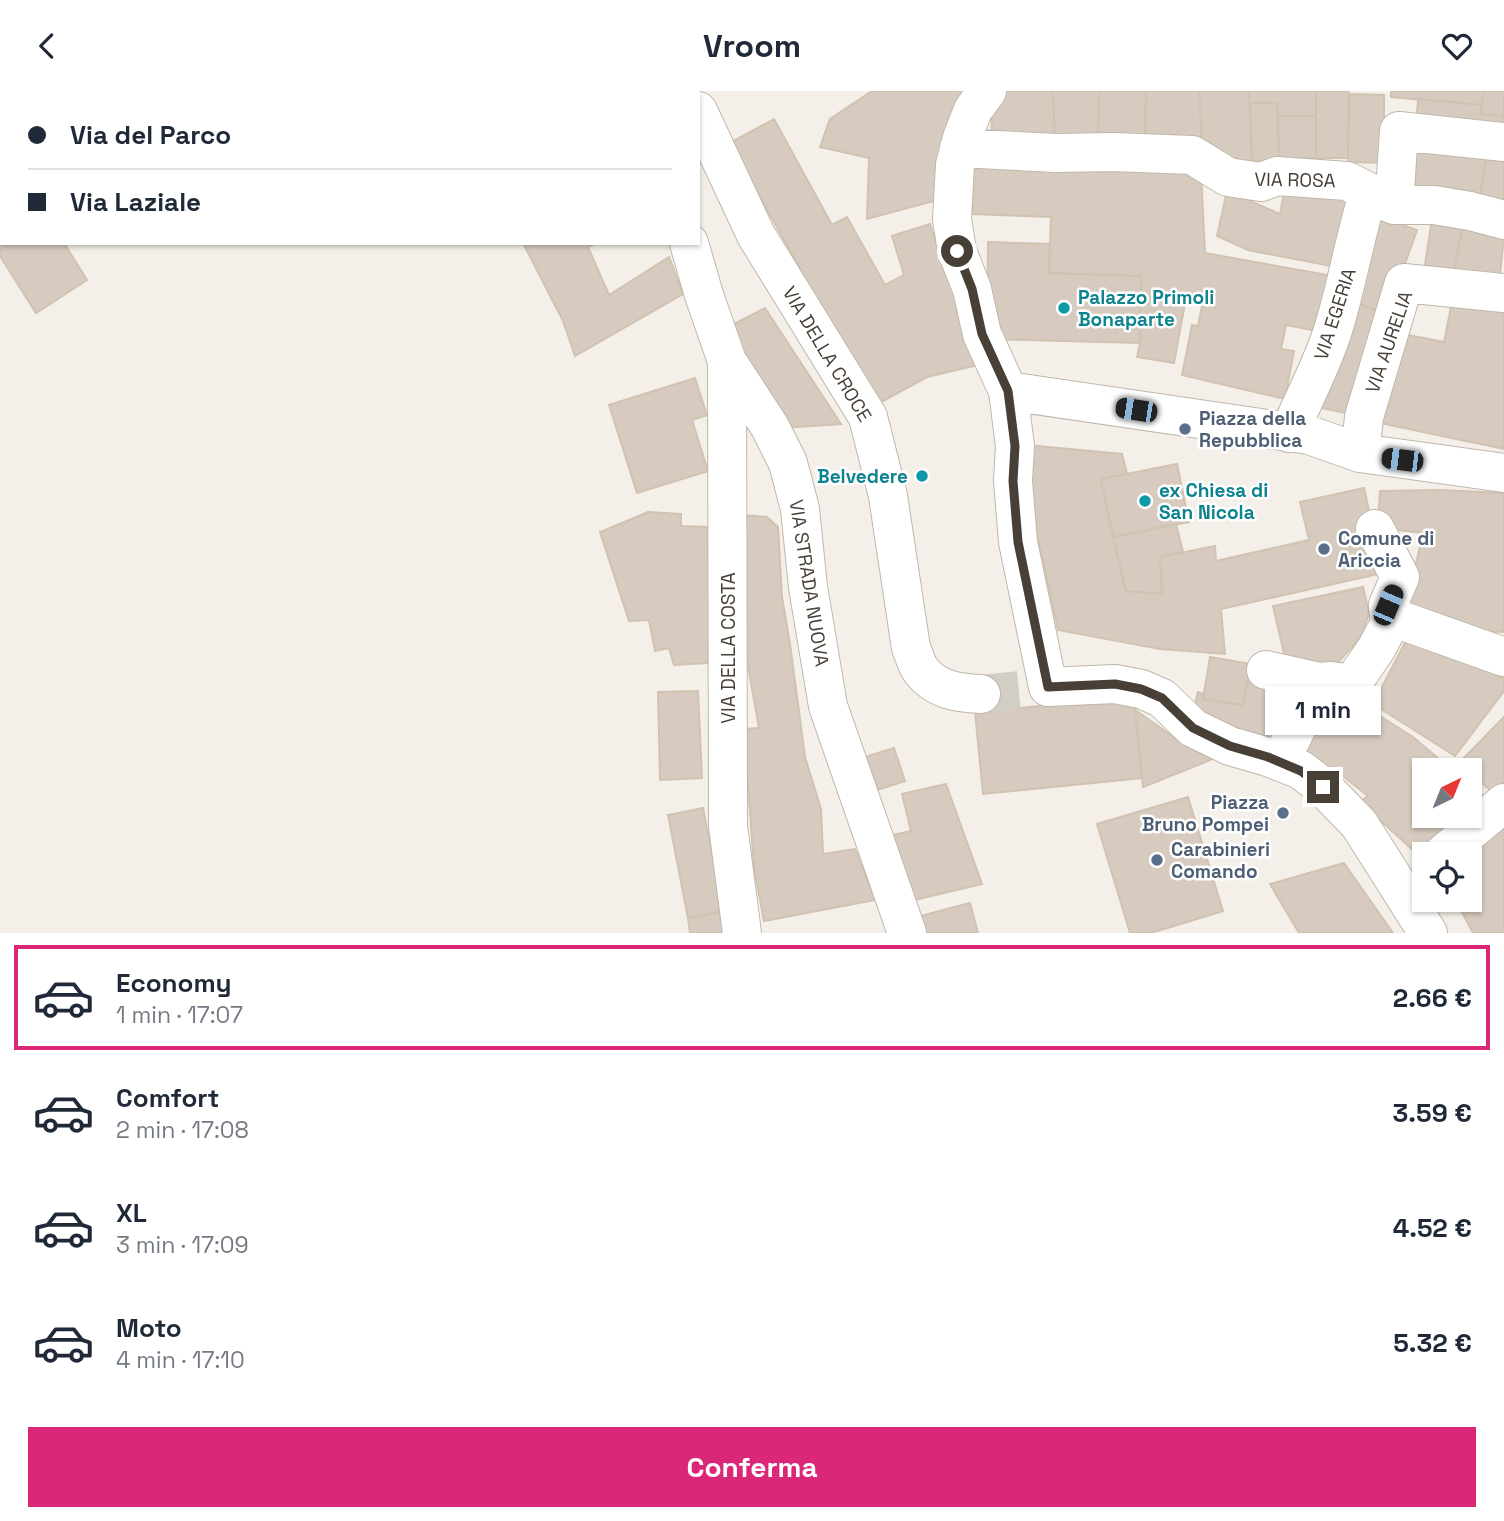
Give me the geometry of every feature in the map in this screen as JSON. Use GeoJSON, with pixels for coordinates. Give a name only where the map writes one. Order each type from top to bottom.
{"type":"FeatureCollection","features":[{"type":"Feature","properties":{"kind":"street"},"geometry":{"type":"LineString","coordinates":[[987,91],[973,110],[959,148],[952,192],[952,219],[957,251],[972,289],[982,334],[1008,391],[1015,446],[1013,481],[1018,542],[1048,687],[1115,684],[1141,689],[1162,698],[1193,728],[1230,746],[1268,757],[1301,771],[1341,804],[1412,879]]}},
{"type":"Feature","properties":{"kind":"street","name":"VIA DELLA CROCE"},"geometry":{"type":"LineString","coordinates":[[700,115],[756,235],[868,417],[888,496],[911,648],[920,669],[937,684],[956,692],[981,694]]}},
{"type":"Feature","properties":{"kind":"street","name":"VIA EGERIA"},"geometry":{"type":"LineString","coordinates":[[1289,433],[1331,336],[1343,298],[1364,208],[1381,199],[1399,131],[1504,142]]}},
{"type":"Feature","properties":{"kind":"street","name":"VIA ROSA"},"geometry":{"type":"LineString","coordinates":[[959,148],[1192,155],[1228,177],[1261,182],[1277,176],[1347,181],[1381,199],[1470,211],[1504,220]]}},
{"type":"Feature","properties":{"kind":"street","name":"VIA STRADA NUOVA"},"geometry":{"type":"LineString","coordinates":[[690,245],[727,361],[770,427],[788,463],[800,509],[808,587],[828,706],[907,933]]}},
{"type":"Feature","properties":{"kind":"street","name":"VIA AURELIA"},"geometry":{"type":"LineString","coordinates":[[1360,453],[1364,417],[1404,283],[1504,293]]}},
{"type":"Feature","properties":{"kind":"street","name":"VIA DELLA COSTA"},"geometry":{"type":"LineString","coordinates":[[727,361],[728,826],[742,933]]}},
{"type":"Feature","properties":{"kind":"street"},"geometry":{"type":"LineString","coordinates":[[1008,391],[1309,435],[1360,453],[1504,473]]}},
{"type":"Feature","properties":{"kind":"street"},"geometry":{"type":"LineString","coordinates":[[1266,670],[1318,682],[1352,684],[1390,623],[1388,605],[1400,577],[1375,529]]}},
{"type":"Feature","properties":{"kind":"street"},"geometry":{"type":"LineString","coordinates":[[1389,616],[1504,657]]}},
{"type":"Feature","properties":{"kind":"street"},"geometry":{"type":"LineString","coordinates":[[1280,762],[1318,682]]}},
{"type":"Feature","properties":{"kind":"street"},"geometry":{"type":"LineString","coordinates":[[1457,842],[1504,803]]}},
{"type":"Feature","properties":{"kind":"street"},"geometry":{"type":"LineString","coordinates":[[1422,912],[1428,933]]}},
{"type":"Feature","properties":{"kind":"building"},"geometry":{"type":"Polygon","coordinates":[[[872,91],[973,91],[934,201],[867,219],[869,158],[820,147],[830,119],[872,91]]]}},
{"type":"Feature","properties":{"kind":"building"},"geometry":{"type":"Polygon","coordinates":[[[1006,91],[1053,91],[1055,144],[992,144],[991,99],[1006,91]]]}},
{"type":"Feature","properties":{"kind":"building"},"geometry":{"type":"Polygon","coordinates":[[[1053,91],[1099,91],[1098,141],[1055,144],[1053,91]]]}},
{"type":"Feature","properties":{"kind":"building"},"geometry":{"type":"Polygon","coordinates":[[[1099,91],[1146,91],[1145,140],[1098,141],[1099,91]]]}},
{"type":"Feature","properties":{"kind":"building"},"geometry":{"type":"Polygon","coordinates":[[[1146,91],[1199,91],[1202,138],[1145,140],[1146,91]]]}},
{"type":"Feature","properties":{"kind":"building"},"geometry":{"type":"Polygon","coordinates":[[[1199,91],[1249,91],[1252,162],[1203,155],[1199,91]]]}},
{"type":"Feature","properties":{"kind":"building"},"geometry":{"type":"Polygon","coordinates":[[[1249,91],[1316,91],[1316,116],[1278,116],[1277,103],[1250,103],[1249,91]]]}},
{"type":"Feature","properties":{"kind":"building"},"geometry":{"type":"Polygon","coordinates":[[[1316,91],[1349,91],[1348,158],[1316,158],[1316,91]]]}},
{"type":"Feature","properties":{"kind":"building"},"geometry":{"type":"Polygon","coordinates":[[[1391,91],[1483,91],[1482,105],[1391,97],[1391,91]]]}},
{"type":"Feature","properties":{"kind":"building"},"geometry":{"type":"Polygon","coordinates":[[[1483,91],[1504,91],[1504,116],[1481,114],[1483,91]]]}},
{"type":"Feature","properties":{"kind":"building"},"geometry":{"type":"Polygon","coordinates":[[[1349,94],[1384,95],[1389,163],[1348,162],[1349,94]]]}},
{"type":"Feature","properties":{"kind":"building"},"geometry":{"type":"Polygon","coordinates":[[[1418,99],[1482,105],[1481,114],[1504,116],[1504,133],[1416,126],[1418,99]]]}},
{"type":"Feature","properties":{"kind":"building"},"geometry":{"type":"Polygon","coordinates":[[[1250,103],[1277,103],[1279,159],[1252,162],[1250,103]]]}},
{"type":"Feature","properties":{"kind":"building"},"geometry":{"type":"Polygon","coordinates":[[[1278,116],[1316,116],[1316,158],[1279,159],[1278,116]]]}},
{"type":"Feature","properties":{"kind":"building"},"geometry":{"type":"Polygon","coordinates":[[[774,119],[832,225],[847,217],[885,285],[904,275],[892,236],[930,224],[945,270],[990,362],[927,377],[876,405],[730,143],[774,119]]]}},
{"type":"Feature","properties":{"kind":"building"},"geometry":{"type":"Polygon","coordinates":[[[1412,138],[1487,148],[1479,205],[1405,195],[1412,138]]]}},
{"type":"Feature","properties":{"kind":"building"},"geometry":{"type":"Polygon","coordinates":[[[1487,148],[1504,151],[1504,215],[1479,205],[1487,148]]]}},
{"type":"Feature","properties":{"kind":"building"},"geometry":{"type":"Polygon","coordinates":[[[974,157],[1201,172],[1205,253],[1339,277],[1328,333],[1286,325],[1281,349],[1294,351],[1285,399],[1182,375],[1192,325],[1198,326],[1203,301],[1186,298],[1174,363],[1137,357],[1140,343],[1141,276],[1049,273],[1051,217],[972,214],[974,157]]]}},
{"type":"Feature","properties":{"kind":"building"},"geometry":{"type":"Polygon","coordinates":[[[1285,188],[1349,200],[1336,267],[1248,250],[1217,236],[1227,191],[1280,214],[1285,188]]]}},
{"type":"Feature","properties":{"kind":"building"},"geometry":{"type":"Polygon","coordinates":[[[1433,212],[1464,218],[1452,283],[1423,278],[1433,212]]]}},
{"type":"Feature","properties":{"kind":"building"},"geometry":{"type":"Polygon","coordinates":[[[1377,216],[1417,230],[1387,314],[1348,300],[1377,216]]]}},
{"type":"Feature","properties":{"kind":"building"},"geometry":{"type":"Polygon","coordinates":[[[1464,218],[1504,236],[1499,285],[1452,283],[1464,218]]]}},
{"type":"Feature","properties":{"kind":"building","name":"Palazzo Primoli Bonaparte"},"geometry":{"type":"Polygon","coordinates":[[[988,242],[1050,244],[1049,273],[1141,276],[1140,343],[987,339],[988,242]]]}},
{"type":"Feature","properties":{"kind":"building"},"geometry":{"type":"Polygon","coordinates":[[[0,245],[65,245],[87,280],[36,313],[0,256],[0,245]]]}},
{"type":"Feature","properties":{"kind":"building"},"geometry":{"type":"Polygon","coordinates":[[[524,245],[592,245],[588,247],[609,295],[669,257],[683,294],[575,356],[563,321],[524,245]]]}},
{"type":"Feature","properties":{"kind":"building"},"geometry":{"type":"Polygon","coordinates":[[[1454,292],[1504,301],[1504,449],[1375,422],[1393,332],[1444,342],[1454,292]]]}},
{"type":"Feature","properties":{"kind":"building"},"geometry":{"type":"Polygon","coordinates":[[[1348,300],[1387,314],[1355,415],[1313,406],[1348,300]]]}},
{"type":"Feature","properties":{"kind":"building"},"geometry":{"type":"Polygon","coordinates":[[[765,308],[841,424],[782,428],[728,327],[765,308]]]}},
{"type":"Feature","properties":{"kind":"building"},"geometry":{"type":"Polygon","coordinates":[[[695,378],[707,415],[692,420],[708,471],[637,493],[609,405],[695,378]]]}},
{"type":"Feature","properties":{"kind":"building","name":"Comune di Ariccia"},"geometry":{"type":"Polygon","coordinates":[[[1017,444],[1122,454],[1127,474],[1101,479],[1126,591],[1162,594],[1160,557],[1215,546],[1216,561],[1309,540],[1300,502],[1364,488],[1383,573],[1221,609],[1225,654],[1160,649],[1058,630],[1017,444]]]}},
{"type":"Feature","properties":{"kind":"building","name":"ex Chiesa di San Nicola"},"geometry":{"type":"Polygon","coordinates":[[[1177,464],[1189,522],[1113,537],[1101,479],[1177,464]]]}},
{"type":"Feature","properties":{"kind":"building"},"geometry":{"type":"Polygon","coordinates":[[[1380,491],[1504,493],[1504,632],[1470,631],[1405,612],[1423,533],[1378,528],[1380,491]]]}},
{"type":"Feature","properties":{"kind":"building"},"geometry":{"type":"Polygon","coordinates":[[[648,512],[681,514],[681,526],[712,527],[708,663],[674,665],[669,648],[655,651],[649,620],[629,621],[600,532],[648,512]]]}},
{"type":"Feature","properties":{"kind":"building"},"geometry":{"type":"Polygon","coordinates":[[[743,515],[767,517],[778,527],[782,597],[805,757],[821,809],[823,854],[855,849],[875,900],[764,921],[754,867],[744,729],[759,728],[745,649],[743,515]]]}},
{"type":"Feature","properties":{"kind":"building"},"geometry":{"type":"Polygon","coordinates":[[[1176,524],[1183,552],[1160,557],[1162,594],[1126,591],[1113,537],[1176,524]]]}},
{"type":"Feature","properties":{"kind":"building"},"geometry":{"type":"Polygon","coordinates":[[[1363,587],[1369,613],[1361,637],[1334,667],[1286,662],[1273,606],[1363,587]]]}},
{"type":"Feature","properties":{"kind":"building"},"geometry":{"type":"Polygon","coordinates":[[[1410,633],[1451,649],[1504,679],[1504,691],[1455,756],[1373,704],[1410,633]]]}},
{"type":"Feature","properties":{"kind":"building"},"geometry":{"type":"Polygon","coordinates":[[[1210,657],[1251,664],[1243,705],[1203,699],[1210,657]]]}},
{"type":"Feature","properties":{"kind":"building"},"geometry":{"type":"Polygon","coordinates":[[[1248,680],[1298,694],[1292,717],[1275,712],[1268,737],[1192,716],[1198,692],[1204,694],[1203,699],[1243,705],[1248,680]]]}},
{"type":"Feature","properties":{"kind":"building"},"geometry":{"type":"Polygon","coordinates":[[[698,691],[702,778],[660,780],[658,692],[698,691]]]}},
{"type":"Feature","properties":{"kind":"building"},"geometry":{"type":"Polygon","coordinates":[[[1334,691],[1413,737],[1438,758],[1412,758],[1412,828],[1456,828],[1439,842],[1412,842],[1412,849],[1360,802],[1368,796],[1338,772],[1304,754],[1334,691]]]}},
{"type":"Feature","properties":{"kind":"building"},"geometry":{"type":"Polygon","coordinates":[[[1134,697],[1142,778],[983,794],[975,712],[1134,697]]]}},
{"type":"Feature","properties":{"kind":"building"},"geometry":{"type":"Polygon","coordinates":[[[1135,710],[1185,745],[1213,759],[1143,787],[1135,710]]]}},
{"type":"Feature","properties":{"kind":"building"},"geometry":{"type":"Polygon","coordinates":[[[1504,717],[1504,784],[1493,793],[1482,783],[1482,758],[1464,758],[1504,717]]]}},
{"type":"Feature","properties":{"kind":"building"},"geometry":{"type":"Polygon","coordinates":[[[894,748],[905,781],[874,791],[862,758],[894,748]]]}},
{"type":"Feature","properties":{"kind":"building"},"geometry":{"type":"Polygon","coordinates":[[[946,784],[982,884],[910,901],[893,835],[911,831],[902,794],[946,784]]]}},
{"type":"Feature","properties":{"kind":"building"},"geometry":{"type":"Polygon","coordinates":[[[1482,795],[1489,801],[1482,807],[1482,795]]]}},
{"type":"Feature","properties":{"kind":"building","name":"Carabinieri Comando"},"geometry":{"type":"Polygon","coordinates":[[[1188,797],[1223,911],[1151,933],[1130,933],[1097,824],[1188,797]]]}},
{"type":"Feature","properties":{"kind":"building"},"geometry":{"type":"Polygon","coordinates":[[[703,808],[723,911],[688,918],[668,815],[703,808]]]}},
{"type":"Feature","properties":{"kind":"building"},"geometry":{"type":"Polygon","coordinates":[[[1504,820],[1504,933],[1473,933],[1462,912],[1482,912],[1482,842],[1504,820]]]}},
{"type":"Feature","properties":{"kind":"building"},"geometry":{"type":"Polygon","coordinates":[[[1344,863],[1393,933],[1299,933],[1270,884],[1344,863]]]}},
{"type":"Feature","properties":{"kind":"building"},"geometry":{"type":"Polygon","coordinates":[[[970,903],[978,933],[918,933],[913,918],[970,903]]]}},
{"type":"Feature","properties":{"kind":"building"},"geometry":{"type":"Polygon","coordinates":[[[723,911],[726,933],[690,933],[688,918],[723,911]]]}},
{"type":"Feature","properties":{"kind":"tunnel"},"geometry":{"type":"LineString","coordinates":[[981,694],[1048,687]]}},
{"type":"Feature","properties":{"kind":"place","name":"Palazzo Primoli Bonaparte"},"geometry":{"type":"Point","coordinates":[1064,308]}},
{"type":"Feature","properties":{"kind":"place","name":"Piazza della Repubblica"},"geometry":{"type":"Point","coordinates":[1185,429]}},
{"type":"Feature","properties":{"kind":"place","name":"Belvedere"},"geometry":{"type":"Point","coordinates":[922,476]}},
{"type":"Feature","properties":{"kind":"place","name":"ex Chiesa di San Nicola"},"geometry":{"type":"Point","coordinates":[1145,501]}},
{"type":"Feature","properties":{"kind":"place","name":"Comune di Ariccia"},"geometry":{"type":"Point","coordinates":[1324,549]}},
{"type":"Feature","properties":{"kind":"place","name":"Piazza Bruno Pompei"},"geometry":{"type":"Point","coordinates":[1283,813]}},
{"type":"Feature","properties":{"kind":"place","name":"Carabinieri Comando"},"geometry":{"type":"Point","coordinates":[1157,860]}},
{"type":"Feature","properties":{"kind":"route"},"geometry":{"type":"LineString","coordinates":[[957,251],[972,289],[982,334],[1008,391],[1015,446],[1013,481],[1018,542],[1048,687],[1115,684],[1141,689],[1162,698],[1193,728],[1230,746],[1268,757],[1301,771],[1323,787]]}}]}
